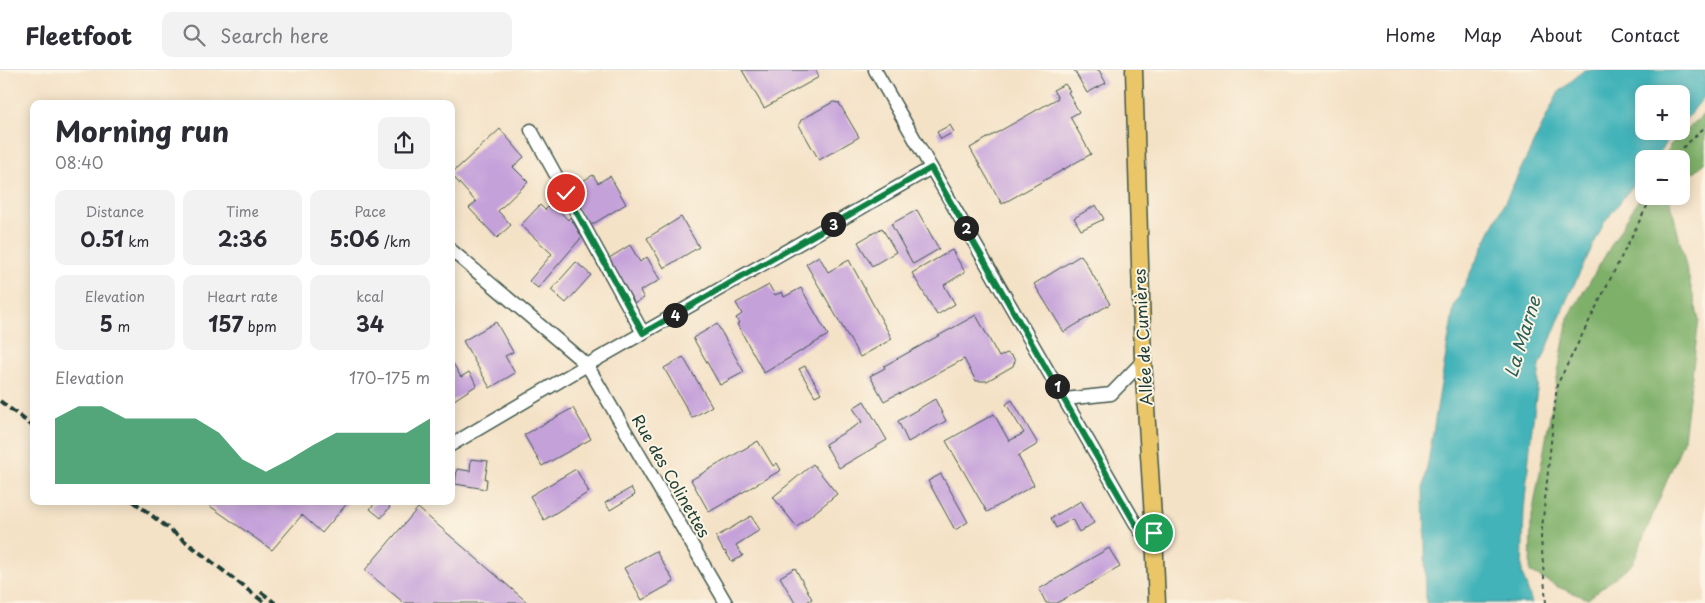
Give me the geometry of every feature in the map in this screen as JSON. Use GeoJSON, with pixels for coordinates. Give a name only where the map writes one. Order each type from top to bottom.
{"type":"FeatureCollection","features":[{"type":"Feature","properties":{"kind":"main road","name":"Allée de Cumières"},"geometry":{"type":"LineString","coordinates":[[1134,70],[1142,360],[1157,603]]}},
{"type":"Feature","properties":{"kind":"street"},"geometry":{"type":"LineString","coordinates":[[875,70],[1140,532],[1154,533]]}},
{"type":"Feature","properties":{"kind":"street"},"geometry":{"type":"LineString","coordinates":[[531,130],[643,333]]}},
{"type":"Feature","properties":{"kind":"street"},"geometry":{"type":"LineString","coordinates":[[455,443],[931,168]]}},
{"type":"Feature","properties":{"kind":"street","name":"Rue des Colinettes"},"geometry":{"type":"LineString","coordinates":[[455,253],[587,365],[726,603]]}},
{"type":"Feature","properties":{"kind":"street"},"geometry":{"type":"LineString","coordinates":[[1065,399],[1111,394],[1142,360]]}},
{"type":"Feature","properties":{"kind":"path"},"geometry":{"type":"LineString","coordinates":[[1681,150],[1705,127]]}},
{"type":"Feature","properties":{"kind":"path"},"geometry":{"type":"LineString","coordinates":[[1546,603],[1541,538],[1557,385],[1647,205]]}},
{"type":"Feature","properties":{"kind":"green space"},"geometry":{"type":"Polygon","coordinates":[[[1705,113],[1705,163],[1690,176],[1690,150],[1667,150],[1675,140],[1690,140],[1690,127],[1705,113]]]}},
{"type":"Feature","properties":{"kind":"green space"},"geometry":{"type":"Polygon","coordinates":[[[1635,205],[1671,205],[1699,320],[1684,439],[1633,563],[1588,599],[1558,587],[1530,572],[1531,521],[1568,318],[1635,205]]]}},
{"type":"Feature","properties":{"kind":"water","name":"La Marne"},"geometry":{"type":"Polygon","coordinates":[[[1584,70],[1705,70],[1705,96],[1690,114],[1690,85],[1635,85],[1635,140],[1669,140],[1660,150],[1635,150],[1635,183],[1604,223],[1567,299],[1540,366],[1524,511],[1522,573],[1532,603],[1426,603],[1424,486],[1454,306],[1558,93],[1584,70]]]}},
{"type":"Feature","properties":{"kind":"building"},"geometry":{"type":"Polygon","coordinates":[[[742,70],[816,70],[819,77],[764,108],[742,70]]]}},
{"type":"Feature","properties":{"kind":"building"},"geometry":{"type":"Polygon","coordinates":[[[1074,70],[1099,70],[1106,83],[1087,93],[1074,70]]]}},
{"type":"Feature","properties":{"kind":"building"},"geometry":{"type":"Polygon","coordinates":[[[1065,84],[1079,112],[1070,117],[1091,154],[1002,204],[970,148],[1058,98],[1053,90],[1065,84]]]}},
{"type":"Feature","properties":{"kind":"building"},"geometry":{"type":"Polygon","coordinates":[[[833,102],[839,103],[859,137],[819,160],[799,125],[801,120],[833,102]]]}},
{"type":"Feature","properties":{"kind":"building"},"geometry":{"type":"Polygon","coordinates":[[[950,125],[954,132],[941,139],[937,132],[950,125]]]}},
{"type":"Feature","properties":{"kind":"building"},"geometry":{"type":"Polygon","coordinates":[[[500,129],[524,157],[513,167],[528,182],[498,211],[511,225],[497,238],[469,208],[476,202],[455,178],[455,170],[500,129]]]}},
{"type":"Feature","properties":{"kind":"building"},"geometry":{"type":"Polygon","coordinates":[[[593,175],[598,183],[610,176],[626,204],[588,227],[571,198],[581,193],[576,185],[593,175]]]}},
{"type":"Feature","properties":{"kind":"building"},"geometry":{"type":"Polygon","coordinates":[[[552,203],[568,220],[570,217],[582,237],[538,288],[529,281],[552,254],[521,225],[540,205],[545,210],[552,203]]]}},
{"type":"Feature","properties":{"kind":"building"},"geometry":{"type":"Polygon","coordinates":[[[1096,205],[1104,219],[1081,230],[1074,218],[1096,205]]]}},
{"type":"Feature","properties":{"kind":"building"},"geometry":{"type":"Polygon","coordinates":[[[917,210],[939,249],[913,264],[891,224],[917,210]]]}},
{"type":"Feature","properties":{"kind":"building"},"geometry":{"type":"Polygon","coordinates":[[[681,217],[699,247],[664,268],[647,238],[681,217]]]}},
{"type":"Feature","properties":{"kind":"building"},"geometry":{"type":"Polygon","coordinates":[[[882,228],[896,252],[872,266],[858,242],[882,228]]]}},
{"type":"Feature","properties":{"kind":"building"},"geometry":{"type":"Polygon","coordinates":[[[630,245],[640,262],[647,257],[660,280],[640,291],[644,298],[632,305],[606,260],[630,245]]]}},
{"type":"Feature","properties":{"kind":"building"},"geometry":{"type":"Polygon","coordinates":[[[952,250],[965,272],[944,285],[955,304],[937,315],[912,273],[952,250]]]}},
{"type":"Feature","properties":{"kind":"building"},"geometry":{"type":"Polygon","coordinates":[[[1081,255],[1110,304],[1064,332],[1034,284],[1081,255]]]}},
{"type":"Feature","properties":{"kind":"building"},"geometry":{"type":"Polygon","coordinates":[[[819,256],[828,272],[849,260],[892,339],[860,357],[806,264],[819,256]]]}},
{"type":"Feature","properties":{"kind":"building"},"geometry":{"type":"Polygon","coordinates":[[[576,262],[591,275],[566,303],[551,290],[576,262]]]}},
{"type":"Feature","properties":{"kind":"building"},"geometry":{"type":"Polygon","coordinates":[[[769,285],[775,295],[782,292],[784,297],[801,288],[828,335],[764,373],[737,324],[739,323],[736,318],[742,314],[736,303],[769,285]]]}},
{"type":"Feature","properties":{"kind":"building"},"geometry":{"type":"Polygon","coordinates":[[[976,315],[999,357],[1007,353],[1015,361],[1013,366],[987,381],[976,381],[964,359],[884,401],[870,376],[885,368],[884,366],[976,315]]]}},
{"type":"Feature","properties":{"kind":"building"},"geometry":{"type":"Polygon","coordinates":[[[496,322],[513,352],[505,356],[515,373],[490,388],[463,341],[496,322]]]}},
{"type":"Feature","properties":{"kind":"building"},"geometry":{"type":"Polygon","coordinates":[[[717,324],[744,372],[720,385],[693,338],[717,324]]]}},
{"type":"Feature","properties":{"kind":"building"},"geometry":{"type":"Polygon","coordinates":[[[683,357],[712,406],[692,418],[664,368],[683,357]]]}},
{"type":"Feature","properties":{"kind":"building"},"geometry":{"type":"Polygon","coordinates":[[[805,366],[821,393],[815,396],[799,369],[805,366]]]}},
{"type":"Feature","properties":{"kind":"building"},"geometry":{"type":"Polygon","coordinates":[[[455,367],[461,377],[469,372],[477,385],[455,399],[455,367]]]}},
{"type":"Feature","properties":{"kind":"building"},"geometry":{"type":"Polygon","coordinates":[[[935,399],[946,421],[908,442],[898,421],[935,399]]]}},
{"type":"Feature","properties":{"kind":"building"},"geometry":{"type":"Polygon","coordinates":[[[1012,400],[1038,444],[1018,456],[1034,485],[987,512],[946,441],[994,414],[1009,441],[1024,433],[1006,404],[1012,400]]]}},
{"type":"Feature","properties":{"kind":"building"},"geometry":{"type":"Polygon","coordinates":[[[864,401],[887,440],[839,468],[825,444],[862,422],[853,408],[864,401]]]}},
{"type":"Feature","properties":{"kind":"building"},"geometry":{"type":"Polygon","coordinates":[[[573,408],[591,439],[542,466],[524,435],[573,408]]]}},
{"type":"Feature","properties":{"kind":"building"},"geometry":{"type":"Polygon","coordinates":[[[758,441],[773,466],[777,463],[781,470],[709,512],[691,480],[758,441]]]}},
{"type":"Feature","properties":{"kind":"building"},"geometry":{"type":"Polygon","coordinates":[[[471,459],[488,461],[485,479],[487,479],[486,489],[455,484],[457,469],[470,471],[471,459]]]}},
{"type":"Feature","properties":{"kind":"building"},"geometry":{"type":"Polygon","coordinates":[[[813,464],[837,494],[797,527],[773,497],[813,464]]]}},
{"type":"Feature","properties":{"kind":"building"},"geometry":{"type":"Polygon","coordinates":[[[576,469],[589,492],[544,520],[530,496],[576,469]]]}},
{"type":"Feature","properties":{"kind":"building"},"geometry":{"type":"Polygon","coordinates":[[[941,474],[968,522],[955,530],[928,481],[941,474]]]}},
{"type":"Feature","properties":{"kind":"building"},"geometry":{"type":"Polygon","coordinates":[[[631,488],[635,495],[610,510],[605,503],[631,488]]]}},
{"type":"Feature","properties":{"kind":"building"},"geometry":{"type":"Polygon","coordinates":[[[1081,501],[1094,523],[1079,532],[1072,519],[1056,528],[1051,518],[1081,501]]]}},
{"type":"Feature","properties":{"kind":"building"},"geometry":{"type":"Polygon","coordinates":[[[209,505],[346,505],[322,533],[302,515],[272,550],[209,505]]]}},
{"type":"Feature","properties":{"kind":"building"},"geometry":{"type":"Polygon","coordinates":[[[374,505],[388,505],[390,507],[381,518],[370,509],[374,505]]]}},
{"type":"Feature","properties":{"kind":"building"},"geometry":{"type":"Polygon","coordinates":[[[418,508],[528,603],[404,603],[365,570],[418,508]]]}},
{"type":"Feature","properties":{"kind":"building"},"geometry":{"type":"Polygon","coordinates":[[[751,516],[760,530],[736,545],[743,556],[732,562],[716,537],[751,516]]]}},
{"type":"Feature","properties":{"kind":"building"},"geometry":{"type":"Polygon","coordinates":[[[1109,548],[1120,567],[1057,603],[1046,603],[1039,589],[1109,548]]]}},
{"type":"Feature","properties":{"kind":"building"},"geometry":{"type":"Polygon","coordinates":[[[656,551],[674,582],[642,600],[624,568],[656,551]]]}},
{"type":"Feature","properties":{"kind":"building"},"geometry":{"type":"Polygon","coordinates":[[[795,568],[812,599],[805,603],[795,603],[780,577],[795,568]]]}},
{"type":"Feature","properties":{"kind":"railway"},"geometry":{"type":"LineString","coordinates":[[0,401],[30,424]]}},
{"type":"Feature","properties":{"kind":"railway"},"geometry":{"type":"LineString","coordinates":[[138,505],[265,603]]}},
{"type":"Feature","properties":{"kind":"railway"},"geometry":{"type":"LineString","coordinates":[[261,592],[275,603]]}},
{"type":"Feature","properties":{"kind":"route"},"geometry":{"type":"LineString","coordinates":[[566,193],[643,333],[931,168],[1140,532],[1154,533]]}}]}
